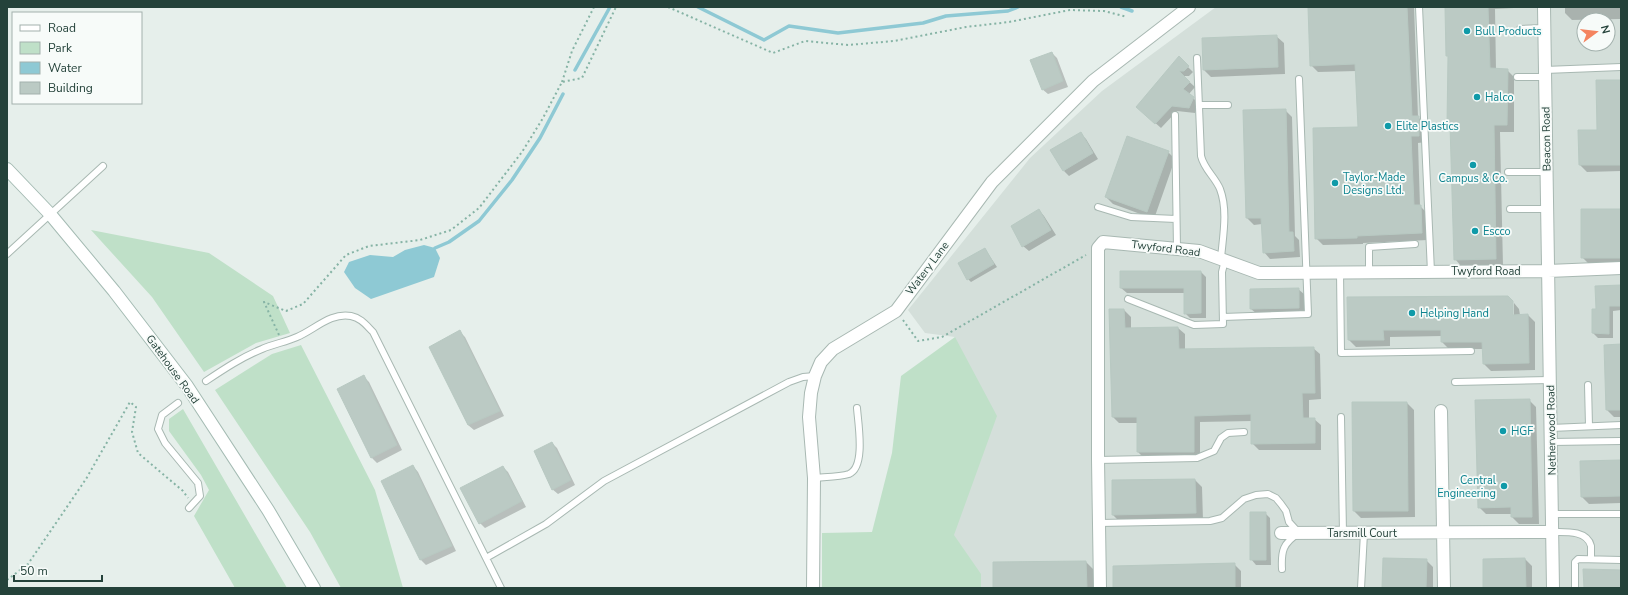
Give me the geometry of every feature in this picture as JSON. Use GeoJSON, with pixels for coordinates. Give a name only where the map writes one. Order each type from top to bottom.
{"type":"FeatureCollection","features":[{"type":"Feature","properties":{"kind":"street","name":"Watery Lane"},"geometry":{"type":"LineString","coordinates":[[813,588],[814,478],[809,417],[811,393],[815,376],[821,362],[833,349],[896,311],[998,176],[1093,81],[1189,7]]}},
{"type":"Feature","properties":{"kind":"street","name":"Beacon Road"},"geometry":{"type":"LineString","coordinates":[[1544,7],[1548,271]]}},
{"type":"Feature","properties":{"kind":"street","name":"Gatehouse Road"},"geometry":{"type":"LineString","coordinates":[[7,169],[50,214],[114,291],[187,386],[268,510],[314,588]]}},
{"type":"Feature","properties":{"kind":"street","name":"Twyford Road"},"geometry":{"type":"LineString","coordinates":[[1098,248],[1103,242],[1199,251],[1260,273],[1548,271],[1621,268]]}},
{"type":"Feature","properties":{"kind":"street"},"geometry":{"type":"LineString","coordinates":[[1098,248],[1098,460],[1100,588]]}},
{"type":"Feature","properties":{"kind":"street","name":"Netherwood Road"},"geometry":{"type":"LineString","coordinates":[[1548,271],[1553,588]]}},
{"type":"Feature","properties":{"kind":"street"},"geometry":{"type":"LineString","coordinates":[[1441,411],[1444,588]]}},
{"type":"Feature","properties":{"kind":"street","name":"Tarsmill Court"},"geometry":{"type":"LineString","coordinates":[[1281,533],[1552,532]]}},
{"type":"Feature","properties":{"kind":"lane"},"geometry":{"type":"LineString","coordinates":[[1419,7],[1431,272]]}},
{"type":"Feature","properties":{"kind":"lane"},"geometry":{"type":"LineString","coordinates":[[1520,29],[1544,28]]}},
{"type":"Feature","properties":{"kind":"lane"},"geometry":{"type":"LineString","coordinates":[[1128,300],[1194,325],[1223,324],[1223,201],[1220,189],[1203,163],[1201,156],[1197,58]]}},
{"type":"Feature","properties":{"kind":"lane"},"geometry":{"type":"LineString","coordinates":[[1517,77],[1621,67]]}},
{"type":"Feature","properties":{"kind":"lane"},"geometry":{"type":"LineString","coordinates":[[1223,317],[1308,314],[1305,272],[1299,79]]}},
{"type":"Feature","properties":{"kind":"lane"},"geometry":{"type":"LineString","coordinates":[[1199,105],[1228,104]]}},
{"type":"Feature","properties":{"kind":"lane"},"geometry":{"type":"LineString","coordinates":[[1175,114],[1177,249]]}},
{"type":"Feature","properties":{"kind":"lane"},"geometry":{"type":"LineString","coordinates":[[7,254],[103,166]]}},
{"type":"Feature","properties":{"kind":"lane"},"geometry":{"type":"LineString","coordinates":[[1508,172],[1547,172]]}},
{"type":"Feature","properties":{"kind":"lane"},"geometry":{"type":"LineString","coordinates":[[1098,206],[1131,218],[1176,219]]}},
{"type":"Feature","properties":{"kind":"lane"},"geometry":{"type":"LineString","coordinates":[[1510,209],[1547,209]]}},
{"type":"Feature","properties":{"kind":"lane"},"geometry":{"type":"LineString","coordinates":[[1369,272],[1369,246],[1415,244]]}},
{"type":"Feature","properties":{"kind":"lane"},"geometry":{"type":"LineString","coordinates":[[1340,272],[1342,353],[1471,351]]}},
{"type":"Feature","properties":{"kind":"lane"},"geometry":{"type":"LineString","coordinates":[[206,381],[249,355],[298,337],[323,322],[337,317],[350,316],[362,320],[373,332],[501,588]]}},
{"type":"Feature","properties":{"kind":"lane"},"geometry":{"type":"LineString","coordinates":[[486,558],[546,524],[604,481],[789,382],[803,377],[815,376]]}},
{"type":"Feature","properties":{"kind":"lane"},"geometry":{"type":"LineString","coordinates":[[1455,382],[1550,380]]}},
{"type":"Feature","properties":{"kind":"lane"},"geometry":{"type":"LineString","coordinates":[[1588,385],[1589,426]]}},
{"type":"Feature","properties":{"kind":"lane"},"geometry":{"type":"LineString","coordinates":[[178,403],[162,415],[158,429],[165,443],[198,483],[200,496],[191,507]]}},
{"type":"Feature","properties":{"kind":"lane"},"geometry":{"type":"LineString","coordinates":[[814,478],[850,474],[855,469],[859,458],[860,444],[857,408]]}},
{"type":"Feature","properties":{"kind":"lane"},"geometry":{"type":"LineString","coordinates":[[1341,417],[1343,533]]}},
{"type":"Feature","properties":{"kind":"lane"},"geometry":{"type":"LineString","coordinates":[[1550,428],[1621,425]]}},
{"type":"Feature","properties":{"kind":"lane"},"geometry":{"type":"LineString","coordinates":[[1098,460],[1197,458],[1214,451],[1221,438],[1228,433],[1244,432]]}},
{"type":"Feature","properties":{"kind":"lane"},"geometry":{"type":"LineString","coordinates":[[1551,442],[1621,440]]}},
{"type":"Feature","properties":{"kind":"lane"},"geometry":{"type":"LineString","coordinates":[[1099,522],[1210,521],[1222,518],[1244,499],[1256,495],[1268,494],[1276,498],[1281,504],[1286,511],[1289,522],[1299,533],[1290,539],[1283,549],[1282,569]]}},
{"type":"Feature","properties":{"kind":"lane"},"geometry":{"type":"LineString","coordinates":[[1552,514],[1621,514]]}},
{"type":"Feature","properties":{"kind":"lane"},"geometry":{"type":"LineString","coordinates":[[1552,532],[1568,532],[1587,538],[1590,545],[1591,559]]}},
{"type":"Feature","properties":{"kind":"lane"},"geometry":{"type":"LineString","coordinates":[[1362,588],[1364,533]]}},
{"type":"Feature","properties":{"kind":"lane"},"geometry":{"type":"LineString","coordinates":[[1575,588],[1575,562],[1578,559],[1621,560]]}},
{"type":"Feature","properties":{"kind":"path"},"geometry":{"type":"LineString","coordinates":[[281,342],[264,302],[286,311],[303,304],[346,255],[369,246],[420,240],[451,230],[479,208],[522,152],[543,118],[562,82],[572,51],[594,7]]}},
{"type":"Feature","properties":{"kind":"path"},"geometry":{"type":"LineString","coordinates":[[562,82],[582,78],[616,7]]}},
{"type":"Feature","properties":{"kind":"path"},"geometry":{"type":"LineString","coordinates":[[668,7],[773,53],[805,41],[848,44],[894,41],[966,27],[1008,22],[1070,10],[1104,11],[1127,17]]}},
{"type":"Feature","properties":{"kind":"path"},"geometry":{"type":"LineString","coordinates":[[896,311],[918,341],[942,337],[1098,248]]}},
{"type":"Feature","properties":{"kind":"path"},"geometry":{"type":"LineString","coordinates":[[7,580],[28,564],[86,479],[130,402],[136,407],[132,432],[138,453],[183,491],[191,507]]}},
{"type":"Feature","properties":{"kind":"shaded area"},"geometry":{"type":"Polygon","coordinates":[[[1216,7],[1621,7],[1621,588],[981,588],[980,574],[954,536],[955,337],[925,333],[908,310],[1030,158],[1102,91],[1216,7]]]}},
{"type":"Feature","properties":{"kind":"green space"},"geometry":{"type":"Polygon","coordinates":[[[91,230],[209,253],[273,296],[290,333],[256,343],[204,372],[152,297],[91,230]]]}},
{"type":"Feature","properties":{"kind":"green space"},"geometry":{"type":"Polygon","coordinates":[[[955,337],[997,416],[954,535],[981,574],[981,588],[822,588],[822,533],[872,532],[892,453],[901,376],[955,337]]]}},
{"type":"Feature","properties":{"kind":"green space"},"geometry":{"type":"Polygon","coordinates":[[[301,345],[375,490],[403,588],[341,588],[310,532],[215,390],[272,354],[301,345]]]}},
{"type":"Feature","properties":{"kind":"green space"},"geometry":{"type":"Polygon","coordinates":[[[183,409],[287,588],[235,588],[194,516],[209,490],[201,475],[169,431],[169,419],[183,409]]]}},
{"type":"Feature","properties":{"kind":"water"},"geometry":{"type":"Polygon","coordinates":[[[424,245],[435,248],[440,258],[434,277],[371,299],[355,288],[344,272],[349,262],[370,255],[393,257],[405,250],[424,245]]]}},
{"type":"Feature","properties":{"kind":"building","name":"Elite Plastics"},"geometry":{"type":"Polygon","coordinates":[[[1308,7],[1407,7],[1412,116],[1419,116],[1419,136],[1411,136],[1414,205],[1421,205],[1422,233],[1357,236],[1357,238],[1315,239],[1313,128],[1358,127],[1355,64],[1310,66],[1308,7]]]}},
{"type":"Feature","properties":{"kind":"building"},"geometry":{"type":"Polygon","coordinates":[[[1445,7],[1488,7],[1490,68],[1508,69],[1507,125],[1494,125],[1496,259],[1454,260],[1450,125],[1447,125],[1448,56],[1446,56],[1445,7]]]}},
{"type":"Feature","properties":{"kind":"building"},"geometry":{"type":"Polygon","coordinates":[[[1277,35],[1278,67],[1203,70],[1202,38],[1277,35]]]}},
{"type":"Feature","properties":{"kind":"building"},"geometry":{"type":"Polygon","coordinates":[[[1052,52],[1063,81],[1042,90],[1030,60],[1052,52]]]}},
{"type":"Feature","properties":{"kind":"building"},"geometry":{"type":"Polygon","coordinates":[[[1179,56],[1189,66],[1184,71],[1179,71],[1190,82],[1183,89],[1194,97],[1189,108],[1172,106],[1155,124],[1136,107],[1179,56]]]}},
{"type":"Feature","properties":{"kind":"building"},"geometry":{"type":"Polygon","coordinates":[[[1596,80],[1621,80],[1621,165],[1579,165],[1578,130],[1597,130],[1596,80]]]}},
{"type":"Feature","properties":{"kind":"building"},"geometry":{"type":"Polygon","coordinates":[[[1286,109],[1289,232],[1293,232],[1294,251],[1263,253],[1261,218],[1246,218],[1243,110],[1286,109]]]}},
{"type":"Feature","properties":{"kind":"building"},"geometry":{"type":"Polygon","coordinates":[[[1081,132],[1093,153],[1063,171],[1050,150],[1081,132]]]}},
{"type":"Feature","properties":{"kind":"building"},"geometry":{"type":"Polygon","coordinates":[[[1127,136],[1169,151],[1147,212],[1105,197],[1127,136]]]}},
{"type":"Feature","properties":{"kind":"building"},"geometry":{"type":"Polygon","coordinates":[[[1039,209],[1051,230],[1022,247],[1011,226],[1039,209]]]}},
{"type":"Feature","properties":{"kind":"building"},"geometry":{"type":"Polygon","coordinates":[[[1581,209],[1621,209],[1621,258],[1581,258],[1581,209]]]}},
{"type":"Feature","properties":{"kind":"building"},"geometry":{"type":"Polygon","coordinates":[[[985,248],[994,264],[967,280],[958,263],[985,248]]]}},
{"type":"Feature","properties":{"kind":"building"},"geometry":{"type":"Polygon","coordinates":[[[1120,271],[1201,271],[1201,313],[1184,314],[1184,288],[1120,288],[1120,271]]]}},
{"type":"Feature","properties":{"kind":"building"},"geometry":{"type":"Polygon","coordinates":[[[1621,285],[1621,306],[1609,306],[1609,334],[1592,333],[1592,309],[1596,309],[1595,286],[1621,285]]]}},
{"type":"Feature","properties":{"kind":"building"},"geometry":{"type":"Polygon","coordinates":[[[1299,288],[1299,308],[1250,309],[1250,289],[1299,288]]]}},
{"type":"Feature","properties":{"kind":"building","name":"Helping Hand"},"geometry":{"type":"Polygon","coordinates":[[[1508,296],[1513,301],[1513,315],[1528,314],[1529,363],[1483,364],[1482,342],[1441,342],[1441,330],[1383,330],[1384,340],[1348,340],[1347,297],[1508,296]]]}},
{"type":"Feature","properties":{"kind":"building"},"geometry":{"type":"Polygon","coordinates":[[[1109,309],[1124,309],[1125,328],[1178,327],[1179,349],[1314,347],[1315,393],[1302,393],[1303,418],[1315,418],[1315,443],[1251,444],[1251,414],[1194,416],[1194,452],[1137,452],[1137,417],[1112,417],[1109,309]]]}},
{"type":"Feature","properties":{"kind":"building"},"geometry":{"type":"Polygon","coordinates":[[[460,330],[500,411],[468,425],[429,347],[460,330]]]}},
{"type":"Feature","properties":{"kind":"building"},"geometry":{"type":"Polygon","coordinates":[[[1621,344],[1621,410],[1606,410],[1604,345],[1621,344]]]}},
{"type":"Feature","properties":{"kind":"building"},"geometry":{"type":"Polygon","coordinates":[[[364,375],[397,445],[371,458],[337,389],[364,375]]]}},
{"type":"Feature","properties":{"kind":"building"},"geometry":{"type":"Polygon","coordinates":[[[1530,399],[1532,517],[1511,517],[1511,507],[1478,508],[1475,400],[1530,399]]]}},
{"type":"Feature","properties":{"kind":"building"},"geometry":{"type":"Polygon","coordinates":[[[1352,402],[1407,402],[1408,511],[1353,511],[1352,402]]]}},
{"type":"Feature","properties":{"kind":"building"},"geometry":{"type":"Polygon","coordinates":[[[552,442],[571,480],[552,490],[534,451],[552,442]]]}},
{"type":"Feature","properties":{"kind":"building"},"geometry":{"type":"Polygon","coordinates":[[[1621,460],[1621,496],[1581,497],[1580,461],[1621,460]]]}},
{"type":"Feature","properties":{"kind":"building"},"geometry":{"type":"Polygon","coordinates":[[[413,465],[452,546],[420,560],[381,481],[413,465]]]}},
{"type":"Feature","properties":{"kind":"building"},"geometry":{"type":"Polygon","coordinates":[[[503,466],[522,501],[479,524],[460,488],[503,466]]]}},
{"type":"Feature","properties":{"kind":"building"},"geometry":{"type":"Polygon","coordinates":[[[1195,479],[1196,513],[1112,515],[1112,480],[1195,479]]]}},
{"type":"Feature","properties":{"kind":"building"},"geometry":{"type":"Polygon","coordinates":[[[1250,512],[1266,512],[1266,560],[1250,560],[1250,512]]]}},
{"type":"Feature","properties":{"kind":"building"},"geometry":{"type":"Polygon","coordinates":[[[1383,558],[1427,559],[1426,588],[1382,588],[1383,558]]]}},
{"type":"Feature","properties":{"kind":"building"},"geometry":{"type":"Polygon","coordinates":[[[1525,558],[1526,588],[1483,588],[1483,559],[1525,558]]]}},
{"type":"Feature","properties":{"kind":"building"},"geometry":{"type":"Polygon","coordinates":[[[1086,561],[1087,588],[993,588],[993,562],[1086,561]]]}},
{"type":"Feature","properties":{"kind":"building"},"geometry":{"type":"Polygon","coordinates":[[[1235,563],[1235,588],[1113,588],[1113,566],[1235,563]]]}},
{"type":"Feature","properties":{"kind":"building"},"geometry":{"type":"Polygon","coordinates":[[[1583,569],[1621,570],[1621,588],[1584,588],[1583,569]]]}},
{"type":"Feature","properties":{"kind":"waterway"},"geometry":{"type":"LineString","coordinates":[[575,70],[610,7]]}},
{"type":"Feature","properties":{"kind":"waterway"},"geometry":{"type":"LineString","coordinates":[[698,7],[764,40],[789,26],[838,33],[923,23],[946,16],[1008,11],[1018,7]]}},
{"type":"Feature","properties":{"kind":"waterway"},"geometry":{"type":"LineString","coordinates":[[1121,7],[1132,11]]}},
{"type":"Feature","properties":{"kind":"waterway"},"geometry":{"type":"LineString","coordinates":[[435,248],[449,242],[479,221],[512,180],[540,138],[563,94]]}},
{"type":"Feature","properties":{"kind":"place","name":"Bull Products"},"geometry":{"type":"Point","coordinates":[1467,31]}},
{"type":"Feature","properties":{"kind":"place","name":"Halco"},"geometry":{"type":"Point","coordinates":[1477,97]}},
{"type":"Feature","properties":{"kind":"place","name":"Elite Plastics"},"geometry":{"type":"Point","coordinates":[1388,126]}},
{"type":"Feature","properties":{"kind":"place","name":"Campus & Co."},"geometry":{"type":"Point","coordinates":[1473,165]}},
{"type":"Feature","properties":{"kind":"place","name":"Taylor-Made Designs Ltd."},"geometry":{"type":"Point","coordinates":[1335,183]}},
{"type":"Feature","properties":{"kind":"place","name":"Escco"},"geometry":{"type":"Point","coordinates":[1475,231]}},
{"type":"Feature","properties":{"kind":"place","name":"Helping Hand"},"geometry":{"type":"Point","coordinates":[1412,313]}},
{"type":"Feature","properties":{"kind":"place","name":"HGF"},"geometry":{"type":"Point","coordinates":[1503,431]}},
{"type":"Feature","properties":{"kind":"place","name":"Central Engineering"},"geometry":{"type":"Point","coordinates":[1504,486]}}]}
